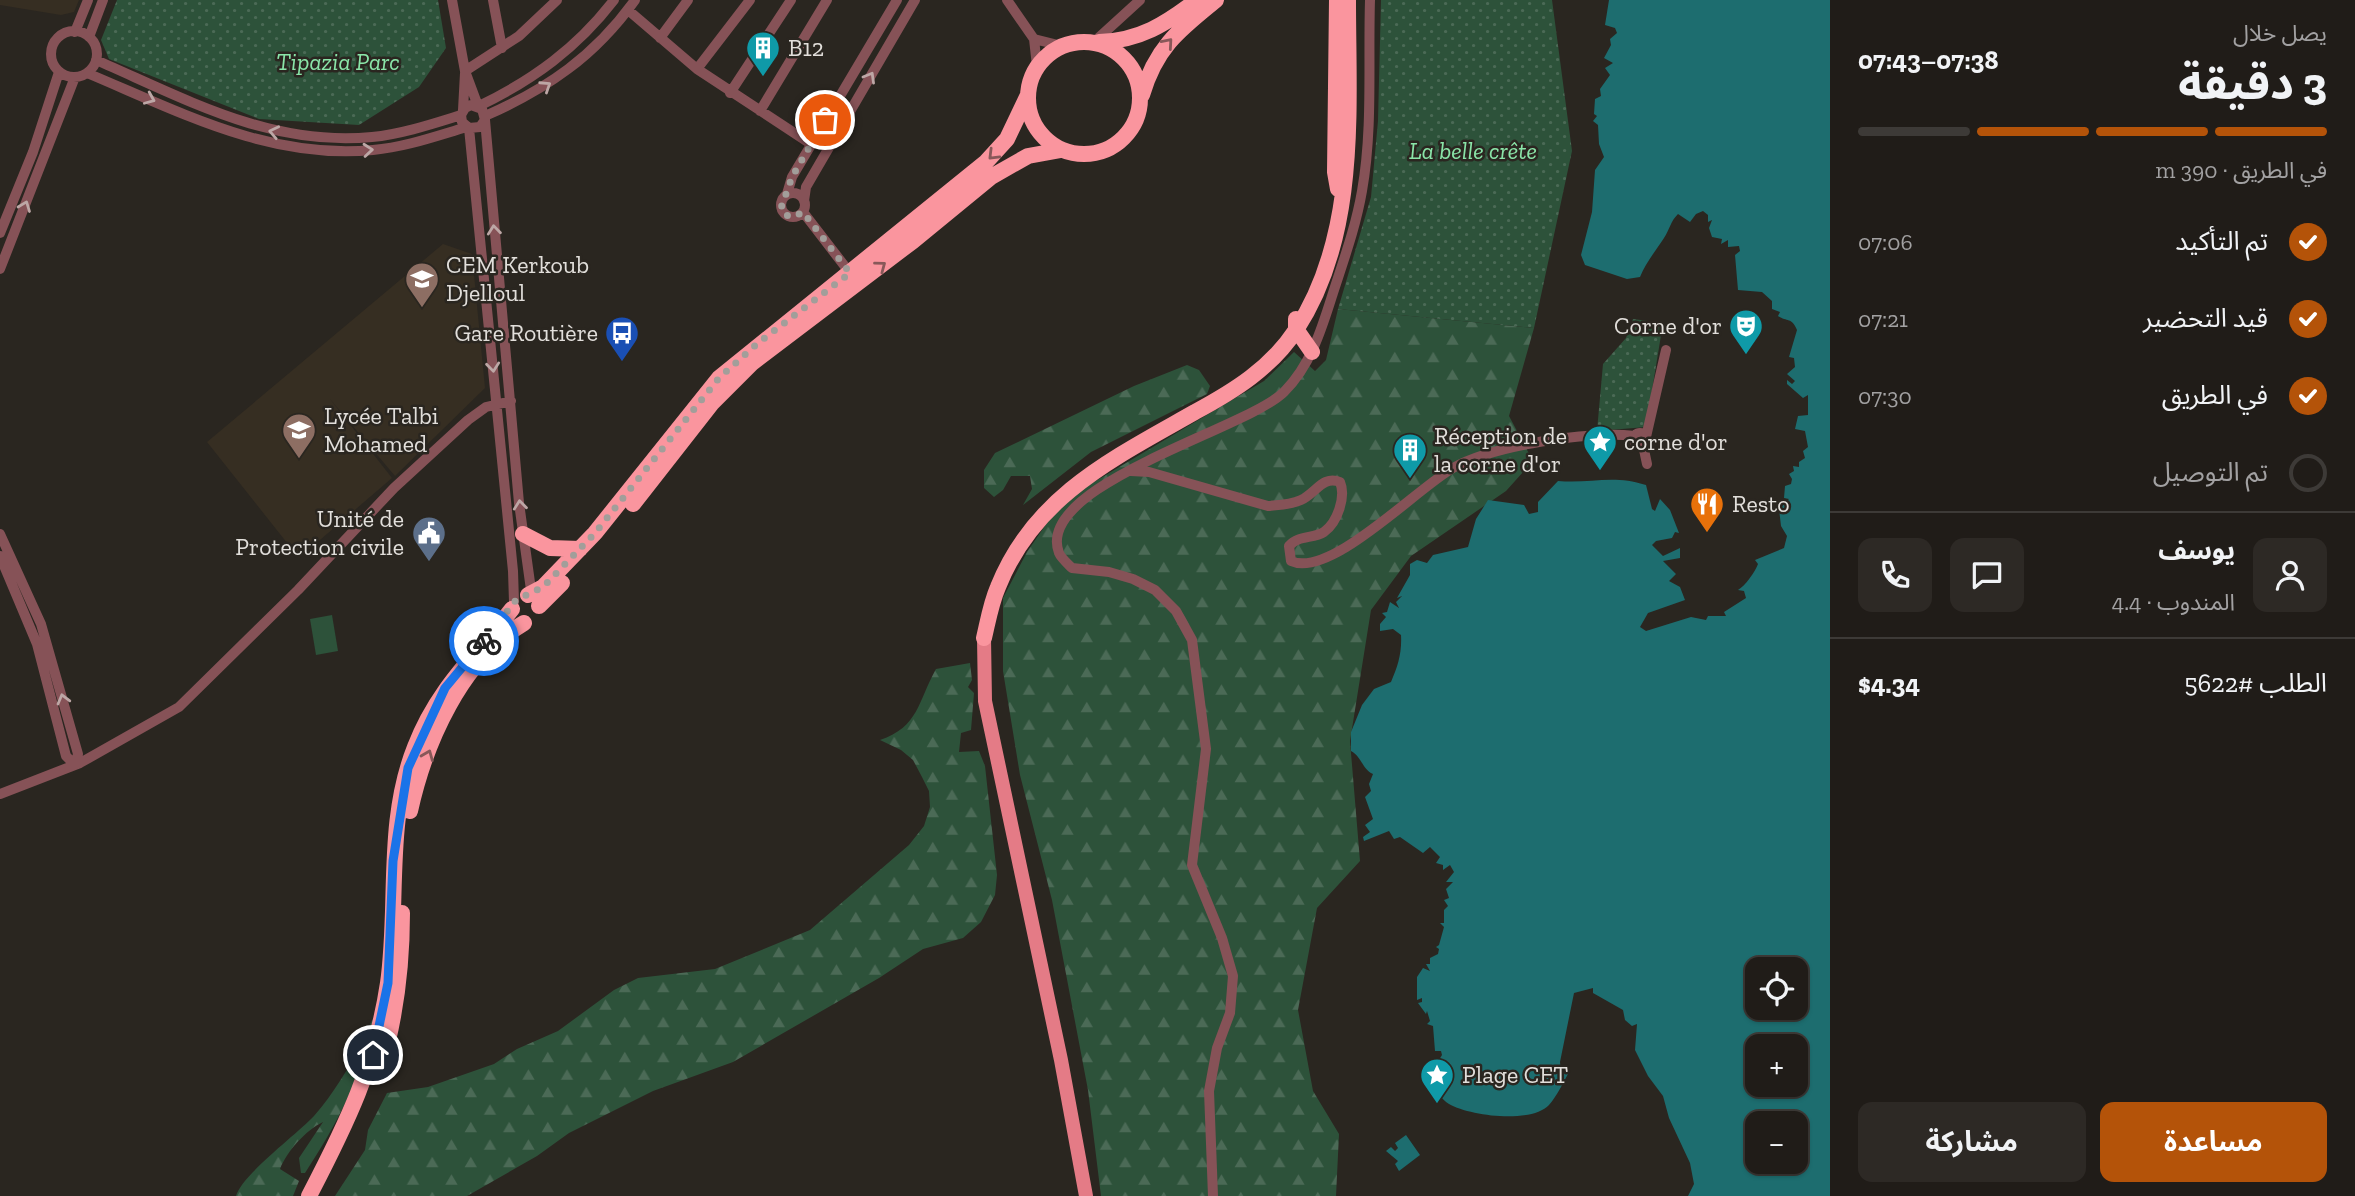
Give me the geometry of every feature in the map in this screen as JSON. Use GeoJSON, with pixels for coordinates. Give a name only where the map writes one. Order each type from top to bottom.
{"type":"FeatureCollection","features":[{"type":"Feature","properties":{"kind":"highway"},"geometry":{"type":"LineString","coordinates":[[309,1196],[356,1102],[379,1031],[390,959],[396,838],[408,768],[445,688],[526,601],[580,549],[719,378],[758,343],[850,273],[998,151],[1013,130],[1037,66],[1062,46],[1119,42],[1143,35],[1166,23],[1197,0]]}},
{"type":"Feature","properties":{"kind":"highway"},"geometry":{"type":"LineString","coordinates":[[524,623],[515,618],[526,601],[620,521],[712,403],[752,363],[913,242],[991,177],[1028,156],[1061,150],[1086,154],[1111,148],[1124,138],[1134,124],[1154,61],[1164,46],[1216,0]]}},
{"type":"Feature","properties":{"kind":"highway"},"geometry":{"type":"LineString","coordinates":[[1337,0],[1335,172],[1341,192]]}},
{"type":"Feature","properties":{"kind":"highway"},"geometry":{"type":"LineString","coordinates":[[984,638],[998,587],[1008,564],[1037,519],[1054,502],[1106,463],[1236,389],[1274,356],[1296,329],[1326,263],[1341,192],[1346,0]]}},
{"type":"Feature","properties":{"kind":"highway"},"geometry":{"type":"LineString","coordinates":[[1311,353],[1296,329],[1302,300],[1341,192],[1352,175],[1355,154],[1357,0]]}},
{"type":"Feature","properties":{"kind":"highway"},"geometry":{"type":"LineString","coordinates":[[1094,42],[1109,47],[1127,63],[1139,84],[1140,100]]}},
{"type":"Feature","properties":{"kind":"highway"},"geometry":{"type":"LineString","coordinates":[[1027,97],[1036,128],[1061,150]]}},
{"type":"Feature","properties":{"kind":"highway"},"geometry":{"type":"LineString","coordinates":[[984,638],[988,610],[1007,558],[1034,517],[1082,475],[1249,371],[1271,347],[1302,300]]}},
{"type":"Feature","properties":{"kind":"highway"},"geometry":{"type":"LineString","coordinates":[[1274,356],[1296,349],[1311,353]]}},
{"type":"Feature","properties":{"kind":"highway"},"geometry":{"type":"LineString","coordinates":[[523,534],[550,548],[580,549]]}},
{"type":"Feature","properties":{"kind":"highway"},"geometry":{"type":"LineString","coordinates":[[321,1196],[365,1109],[394,1022],[400,982],[405,841],[416,785],[459,691],[482,659],[524,623],[537,618],[526,601]]}},
{"type":"Feature","properties":{"kind":"main road"},"geometry":{"type":"LineString","coordinates":[[984,638],[982,664],[985,701],[1061,1060],[1086,1196]]}},
{"type":"Feature","properties":{"kind":"street"},"geometry":{"type":"LineString","coordinates":[[75,32],[88,0]]}},
{"type":"Feature","properties":{"kind":"street"},"geometry":{"type":"LineString","coordinates":[[89,37],[103,0]]}},
{"type":"Feature","properties":{"kind":"street"},"geometry":{"type":"LineString","coordinates":[[452,0],[465,71],[482,112],[523,534],[526,601]]}},
{"type":"Feature","properties":{"kind":"street"},"geometry":{"type":"LineString","coordinates":[[493,0],[502,48]]}},
{"type":"Feature","properties":{"kind":"street"},"geometry":{"type":"LineString","coordinates":[[519,36],[516,31],[551,0]]}},
{"type":"Feature","properties":{"kind":"street"},"geometry":{"type":"LineString","coordinates":[[465,71],[519,36],[557,0]]}},
{"type":"Feature","properties":{"kind":"street"},"geometry":{"type":"LineString","coordinates":[[87,73],[237,135],[291,148],[375,150],[477,128],[482,112],[547,68],[578,41],[614,0]]}},
{"type":"Feature","properties":{"kind":"street"},"geometry":{"type":"LineString","coordinates":[[96,60],[241,123],[293,135],[347,139],[374,136],[462,113],[468,106],[482,112],[523,101],[560,76],[635,0]]}},
{"type":"Feature","properties":{"kind":"street"},"geometry":{"type":"LineString","coordinates":[[660,38],[688,0]]}},
{"type":"Feature","properties":{"kind":"street"},"geometry":{"type":"LineString","coordinates":[[696,69],[750,0]]}},
{"type":"Feature","properties":{"kind":"street"},"geometry":{"type":"LineString","coordinates":[[730,93],[790,0]]}},
{"type":"Feature","properties":{"kind":"street"},"geometry":{"type":"LineString","coordinates":[[760,111],[827,0]]}},
{"type":"Feature","properties":{"kind":"street"},"geometry":{"type":"LineString","coordinates":[[897,0],[792,177],[781,204],[785,215],[797,217],[803,206],[806,187],[915,0]]}},
{"type":"Feature","properties":{"kind":"street"},"geometry":{"type":"LineString","coordinates":[[1007,0],[1034,39],[1037,66]]}},
{"type":"Feature","properties":{"kind":"street"},"geometry":{"type":"LineString","coordinates":[[1094,42],[1140,0]]}},
{"type":"Feature","properties":{"kind":"street"},"geometry":{"type":"LineString","coordinates":[[1213,1196],[1209,1091],[1217,1048],[1230,1013],[1233,975],[1222,938],[1192,865],[1206,749],[1192,640],[1176,611],[1155,590],[1110,572],[1072,568],[1059,554],[1056,535],[1066,515],[1083,498],[1128,471],[1274,400],[1293,382],[1311,353],[1344,262],[1362,188],[1370,0]]}},
{"type":"Feature","properties":{"kind":"street"},"geometry":{"type":"LineString","coordinates":[[628,10],[696,69],[811,144]]}},
{"type":"Feature","properties":{"kind":"street"},"geometry":{"type":"LineString","coordinates":[[75,32],[89,37],[96,49],[96,60],[87,73],[75,77],[60,72],[52,60],[53,46],[61,35],[75,32]]}},
{"type":"Feature","properties":{"kind":"street"},"geometry":{"type":"LineString","coordinates":[[1034,39],[1062,46]]}},
{"type":"Feature","properties":{"kind":"street"},"geometry":{"type":"LineString","coordinates":[[465,71],[462,113],[468,128],[497,403],[526,601]]}},
{"type":"Feature","properties":{"kind":"street"},"geometry":{"type":"LineString","coordinates":[[0,233],[33,152],[60,72]]}},
{"type":"Feature","properties":{"kind":"street"},"geometry":{"type":"LineString","coordinates":[[0,269],[75,77]]}},
{"type":"Feature","properties":{"kind":"street"},"geometry":{"type":"LineString","coordinates":[[787,194],[799,194],[803,206],[850,273]]}},
{"type":"Feature","properties":{"kind":"street"},"geometry":{"type":"LineString","coordinates":[[1647,464],[1641,439],[1666,349]]}},
{"type":"Feature","properties":{"kind":"street"},"geometry":{"type":"LineString","coordinates":[[0,794],[75,765],[158,722],[189,698],[299,590],[394,488],[468,420],[497,403],[511,401]]}},
{"type":"Feature","properties":{"kind":"street"},"geometry":{"type":"LineString","coordinates":[[1128,471],[1142,471],[1268,506],[1286,505],[1301,500],[1326,481],[1340,482],[1342,497],[1329,527],[1289,546],[1291,561],[1303,564],[1324,559],[1347,546],[1433,481],[1476,457],[1582,436],[1641,439]]}},
{"type":"Feature","properties":{"kind":"street"},"geometry":{"type":"LineString","coordinates":[[1158,457],[1158,467],[1163,477]]}},
{"type":"Feature","properties":{"kind":"street"},"geometry":{"type":"LineString","coordinates":[[0,536],[46,639],[78,754],[75,765]]}},
{"type":"Feature","properties":{"kind":"street"},"geometry":{"type":"LineString","coordinates":[[0,556],[37,644],[66,756],[75,765]]}},
{"type":"Feature","properties":{"kind":"shaded area"},"geometry":{"type":"Polygon","coordinates":[[[0,0],[79,0],[74,12],[61,15],[0,5],[0,0]]]}},
{"type":"Feature","properties":{"kind":"shaded area"},"geometry":{"type":"Polygon","coordinates":[[[443,244],[472,254],[485,388],[395,476],[330,399],[392,478],[299,558],[207,442],[443,244]]]}},
{"type":"Feature","properties":{"kind":"green space","name":"Tipazia Parc"},"geometry":{"type":"Polygon","coordinates":[[[117,0],[438,0],[446,48],[419,87],[359,125],[259,119],[109,59],[101,40],[117,0]]]}},
{"type":"Feature","properties":{"kind":"green space","name":"La belle crête"},"geometry":{"type":"Polygon","coordinates":[[[1381,0],[1552,0],[1572,151],[1534,328],[1338,309],[1371,197],[1378,121],[1381,0]]]}},
{"type":"Feature","properties":{"kind":"green space"},"geometry":{"type":"Polygon","coordinates":[[[1338,309],[1534,328],[1509,416],[1533,461],[1506,491],[1411,556],[1371,610],[1350,741],[1360,861],[1317,908],[1298,1010],[1313,1091],[1339,1134],[1336,1196],[1101,1196],[1088,1090],[1052,900],[1020,775],[1003,671],[1003,598],[1027,552],[1062,501],[1264,381],[1294,352],[1315,371],[1326,360],[1338,309]]]}},
{"type":"Feature","properties":{"kind":"green space"},"geometry":{"type":"Polygon","coordinates":[[[1633,319],[1663,323],[1646,427],[1597,431],[1603,364],[1626,338],[1633,319]]]}},
{"type":"Feature","properties":{"kind":"green space"},"geometry":{"type":"Polygon","coordinates":[[[1187,365],[1199,370],[1210,386],[1207,394],[1091,452],[1023,505],[1032,489],[1030,476],[1011,476],[1003,490],[994,497],[984,488],[984,470],[995,453],[1134,386],[1187,365]]]}},
{"type":"Feature","properties":{"kind":"green space"},"geometry":{"type":"Polygon","coordinates":[[[332,615],[338,651],[316,655],[310,619],[332,615]]]}},
{"type":"Feature","properties":{"kind":"green space"},"geometry":{"type":"Polygon","coordinates":[[[970,663],[972,680],[968,687],[974,693],[971,730],[961,733],[959,752],[979,751],[985,766],[997,875],[995,895],[981,922],[963,938],[923,949],[879,978],[733,1062],[653,1091],[569,1133],[537,1156],[467,1196],[335,1196],[365,1150],[368,1130],[387,1093],[428,1087],[494,1064],[517,1049],[558,1031],[614,990],[638,978],[715,969],[810,930],[909,845],[924,826],[930,807],[929,791],[922,777],[913,760],[901,750],[880,740],[893,735],[910,720],[936,669],[970,663]]]}},
{"type":"Feature","properties":{"kind":"green space"},"geometry":{"type":"Polygon","coordinates":[[[375,1017],[356,1079],[338,1118],[305,1173],[301,1173],[299,1158],[323,1122],[298,1142],[280,1169],[299,1181],[293,1196],[236,1196],[248,1177],[321,1108],[363,1046],[375,1017]]]}},
{"type":"Feature","properties":{"kind":"water"},"geometry":{"type":"Polygon","coordinates":[[[1609,0],[1830,0],[1830,1196],[1688,1196],[1694,1184],[1690,1163],[1669,1118],[1663,1096],[1648,1076],[1635,1050],[1637,1024],[1632,1026],[1625,1020],[1623,1010],[1593,993],[1593,988],[1574,993],[1560,1062],[1561,1072],[1569,1072],[1549,1105],[1529,1115],[1500,1116],[1471,1112],[1446,1102],[1430,1085],[1441,1082],[1440,1072],[1435,1072],[1434,1068],[1442,1055],[1441,1051],[1435,1051],[1433,1026],[1427,1024],[1430,1021],[1427,1011],[1426,1014],[1418,1003],[1422,1002],[1422,998],[1417,1000],[1417,977],[1423,968],[1430,971],[1426,964],[1430,964],[1430,958],[1438,954],[1439,949],[1436,947],[1444,927],[1440,923],[1444,923],[1444,910],[1448,906],[1444,900],[1449,898],[1446,889],[1453,882],[1446,882],[1454,872],[1450,865],[1443,870],[1443,865],[1436,863],[1440,857],[1430,847],[1423,853],[1400,837],[1394,839],[1389,831],[1364,841],[1363,837],[1370,832],[1365,825],[1373,819],[1365,797],[1371,791],[1369,784],[1373,774],[1351,751],[1351,732],[1362,705],[1374,689],[1391,682],[1401,648],[1401,635],[1393,629],[1380,631],[1380,624],[1386,617],[1382,613],[1387,612],[1390,602],[1399,608],[1396,602],[1402,596],[1397,598],[1410,575],[1410,564],[1417,560],[1427,563],[1433,555],[1468,547],[1476,519],[1488,500],[1524,505],[1529,514],[1538,512],[1538,502],[1558,481],[1623,480],[1646,485],[1652,509],[1655,511],[1660,499],[1670,510],[1679,533],[1675,532],[1672,538],[1656,541],[1652,545],[1663,556],[1680,548],[1680,558],[1663,561],[1676,574],[1669,581],[1680,587],[1685,600],[1648,613],[1640,627],[1646,631],[1691,617],[1706,620],[1708,616],[1726,616],[1724,612],[1746,598],[1744,591],[1738,590],[1755,571],[1758,564],[1755,560],[1784,548],[1787,536],[1781,526],[1779,509],[1789,499],[1784,498],[1785,486],[1791,484],[1789,474],[1794,471],[1793,466],[1799,467],[1799,462],[1805,458],[1803,451],[1808,447],[1805,431],[1795,429],[1798,416],[1808,415],[1808,395],[1803,398],[1787,384],[1787,380],[1792,384],[1795,381],[1787,374],[1795,367],[1794,358],[1789,357],[1797,330],[1795,326],[1791,321],[1778,316],[1780,312],[1772,309],[1772,301],[1762,292],[1738,290],[1735,255],[1740,251],[1739,246],[1728,247],[1728,240],[1721,244],[1722,239],[1712,237],[1709,228],[1712,220],[1708,222],[1708,215],[1703,211],[1696,214],[1690,222],[1678,214],[1640,277],[1627,279],[1585,265],[1581,255],[1592,212],[1595,170],[1604,157],[1599,144],[1598,125],[1593,121],[1597,116],[1594,114],[1595,99],[1601,96],[1600,89],[1610,75],[1605,68],[1613,63],[1604,58],[1611,45],[1610,39],[1617,33],[1615,28],[1605,25],[1609,0]]]}},
{"type":"Feature","properties":{"kind":"water"},"geometry":{"type":"Polygon","coordinates":[[[1406,1135],[1420,1155],[1399,1171],[1395,1164],[1398,1161],[1386,1151],[1391,1147],[1395,1151],[1398,1148],[1395,1143],[1406,1135]]]}},
{"type":"Feature","properties":{"kind":"way so far"},"geometry":{"type":"LineString","coordinates":[[484,641],[512,609],[516,600],[543,587],[595,533],[707,390],[758,343],[850,273],[803,212],[793,217],[785,215],[781,208],[792,177],[825,120]]}},
{"type":"Feature","properties":{"kind":"place","name":"B12"},"geometry":{"type":"Point","coordinates":[763,78]}},
{"type":"Feature","properties":{"kind":"place","name":"CEM Kerkoub Djelloul"},"geometry":{"type":"Point","coordinates":[422,309]}},
{"type":"Feature","properties":{"kind":"place","name":"Corne d'or"},"geometry":{"type":"Point","coordinates":[1746,356]}},
{"type":"Feature","properties":{"kind":"place","name":"Gare Routière"},"geometry":{"type":"Point","coordinates":[622,363]}},
{"type":"Feature","properties":{"kind":"place","name":"Lycée Talbi Mohamed"},"geometry":{"type":"Point","coordinates":[299,460]}},
{"type":"Feature","properties":{"kind":"place","name":"corne d'or"},"geometry":{"type":"Point","coordinates":[1600,472]}},
{"type":"Feature","properties":{"kind":"place","name":"Réception de la corne d'or"},"geometry":{"type":"Point","coordinates":[1410,480]}},
{"type":"Feature","properties":{"kind":"place","name":"Resto"},"geometry":{"type":"Point","coordinates":[1707,534]}},
{"type":"Feature","properties":{"kind":"place","name":"Unité de Protection civile"},"geometry":{"type":"Point","coordinates":[429,563]}},
{"type":"Feature","properties":{"kind":"place","name":"Plage CET"},"geometry":{"type":"Point","coordinates":[1437,1105]}},
{"type":"Feature","properties":{"kind":"route"},"geometry":{"type":"LineString","coordinates":[[373,1055],[388,983],[393,861],[408,768],[415,745],[433,707],[459,668],[484,641]]}}]}
